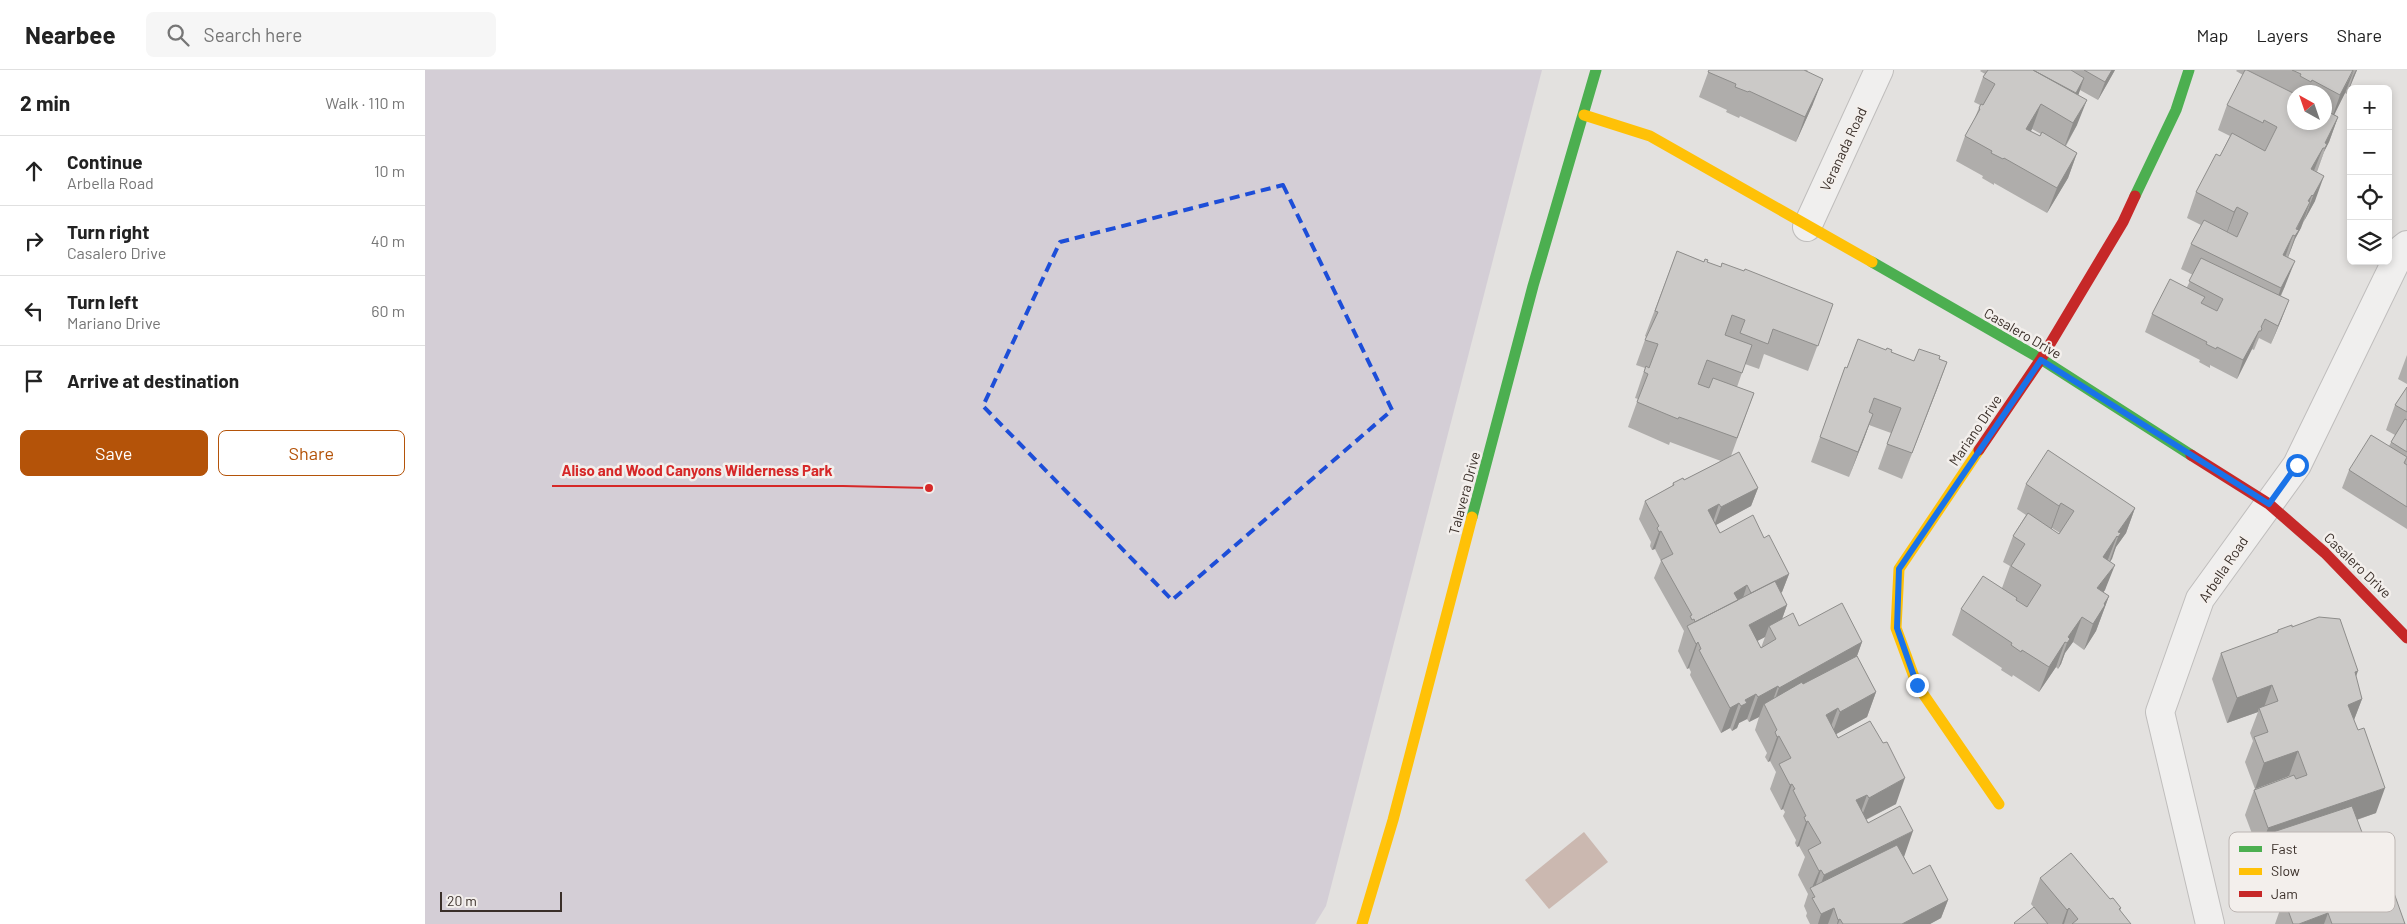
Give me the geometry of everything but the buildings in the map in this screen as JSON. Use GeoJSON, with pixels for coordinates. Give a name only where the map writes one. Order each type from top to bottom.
{"type":"FeatureCollection","features":[{"type":"Feature","properties":{"kind":"street","name":"Talavera Drive"},"geometry":{"type":"LineString","coordinates":[[1362,924],[1393,820],[1533,286],[1596,70]]}},
{"type":"Feature","properties":{"kind":"street","name":"Veranada Road"},"geometry":{"type":"LineString","coordinates":[[1807,227],[1879,70]]}},
{"type":"Feature","properties":{"kind":"street","name":"Mariano Drive"},"geometry":{"type":"LineString","coordinates":[[1999,804],[1917,685],[1897,628],[1899,569],[2041,360],[2123,222],[2176,110],[2189,70]]}},
{"type":"Feature","properties":{"kind":"street","name":"Casalero Drive"},"geometry":{"type":"LineString","coordinates":[[1584,115],[1650,136],[2041,360],[2269,504],[2325,553],[2407,638]]}},
{"type":"Feature","properties":{"kind":"street","name":"Arbella Road"},"geometry":{"type":"LineString","coordinates":[[2210,924],[2160,712],[2200,599],[2297,465],[2402,249],[2407,245]]}},
{"type":"Feature","properties":{"kind":"highlighted area"},"geometry":{"type":"Polygon","coordinates":[[[1283,185],[1392,410],[1172,600],[983,406],[1060,242],[1283,185]]]}},
{"type":"Feature","properties":{"kind":"shaded area"},"geometry":{"type":"Polygon","coordinates":[[[425,70],[1542,70],[1326,906],[1315,924],[425,924],[425,70]]]}},
{"type":"Feature","properties":{"kind":"shaded area"},"geometry":{"type":"Polygon","coordinates":[[[1584,832],[1608,862],[1549,909],[1525,880],[1584,832]]]}},
{"type":"Feature","properties":{"kind":"traffic: fast"},"geometry":{"type":"LineString","coordinates":[[1472,517],[1533,286],[1596,70]]}},
{"type":"Feature","properties":{"kind":"traffic: fast"},"geometry":{"type":"LineString","coordinates":[[2135,196],[2176,110],[2189,70]]}},
{"type":"Feature","properties":{"kind":"traffic: fast"},"geometry":{"type":"LineString","coordinates":[[1872,262],[2041,359],[2191,455]]}},
{"type":"Feature","properties":{"kind":"traffic: slow"},"geometry":{"type":"LineString","coordinates":[[1584,115],[1650,136],[1872,262]]}},
{"type":"Feature","properties":{"kind":"traffic: slow"},"geometry":{"type":"LineString","coordinates":[[1979,450],[1899,569],[1896,628],[1917,685],[1999,804]]}},
{"type":"Feature","properties":{"kind":"traffic: slow"},"geometry":{"type":"LineString","coordinates":[[1362,924],[1393,820],[1472,517]]}},
{"type":"Feature","properties":{"kind":"traffic: jam"},"geometry":{"type":"LineString","coordinates":[[1979,450],[2041,359],[2123,222],[2135,196]]}},
{"type":"Feature","properties":{"kind":"traffic: jam"},"geometry":{"type":"LineString","coordinates":[[2191,455],[2269,504],[2325,553],[2407,638]]}},
{"type":"Feature","properties":{"kind":"place","name":"Aliso and Wood Canyons Wilderness Park"},"geometry":{"type":"Point","coordinates":[929,488]}},
{"type":"Feature","properties":{"kind":"route"},"geometry":{"type":"LineString","coordinates":[[1917,685],[1897,628],[1899,569],[2041,360],[2269,504],[2297,465]]}}]}
